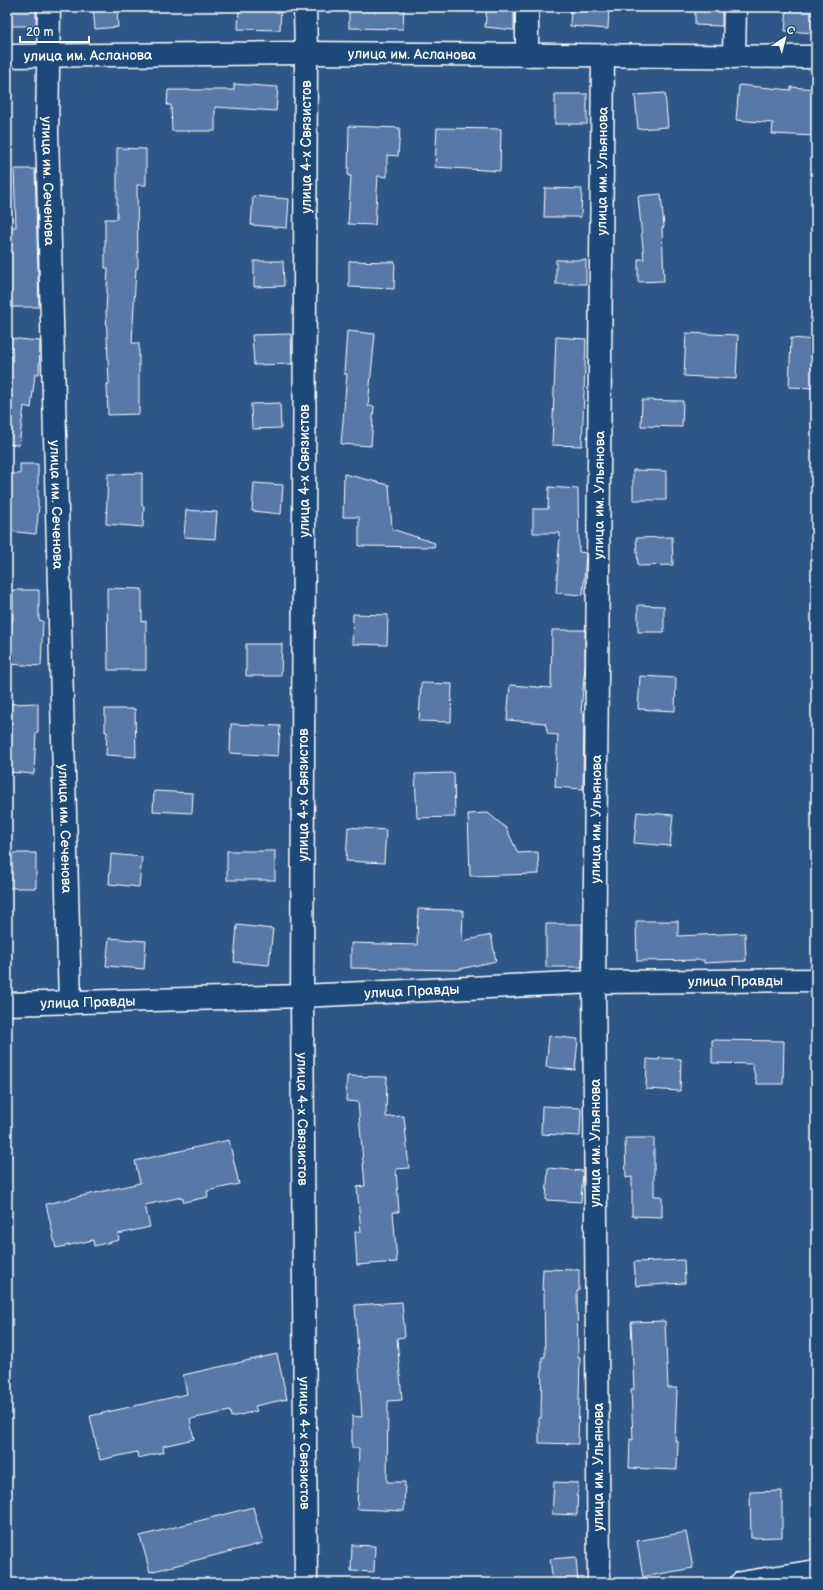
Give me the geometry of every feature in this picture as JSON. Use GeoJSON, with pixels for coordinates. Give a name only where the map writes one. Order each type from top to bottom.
{"type":"FeatureCollection","features":[{"type":"Feature","properties":{"kind":"street","name":"улица им. Сеченова"},"geometry":{"type":"LineString","coordinates":[[49,7],[47,132],[70,1003]]}},
{"type":"Feature","properties":{"kind":"street","name":"улица 4-х Связистов"},"geometry":{"type":"LineString","coordinates":[[305,7],[302,996],[306,1583]]}},
{"type":"Feature","properties":{"kind":"street"},"geometry":{"type":"LineString","coordinates":[[527,7],[527,55]]}},
{"type":"Feature","properties":{"kind":"street"},"geometry":{"type":"LineString","coordinates":[[734,57],[735,7]]}},
{"type":"Feature","properties":{"kind":"street","name":"улица им. Асланова"},"geometry":{"type":"LineString","coordinates":[[7,56],[306,53],[734,57],[816,56]]}},
{"type":"Feature","properties":{"kind":"street","name":"улица им. Ульянова"},"geometry":{"type":"LineString","coordinates":[[599,1583],[594,982],[603,56]]}},
{"type":"Feature","properties":{"kind":"street","name":"улица Правды"},"geometry":{"type":"LineString","coordinates":[[7,1004],[302,996],[594,982],[816,980]]}},
{"type":"Feature","properties":{"kind":"street"},"geometry":{"type":"LineString","coordinates":[[741,1583],[816,1571]]}},
{"type":"Feature","properties":{"kind":"building"},"geometry":{"type":"Polygon","coordinates":[[[11,7],[36,7],[36,26],[11,26],[11,7]]]}},
{"type":"Feature","properties":{"kind":"building"},"geometry":{"type":"Polygon","coordinates":[[[93,7],[117,7],[118,27],[95,29],[93,7]]]}},
{"type":"Feature","properties":{"kind":"building"},"geometry":{"type":"Polygon","coordinates":[[[239,7],[281,7],[280,30],[238,29],[239,7]]]}},
{"type":"Feature","properties":{"kind":"building"},"geometry":{"type":"Polygon","coordinates":[[[349,7],[404,7],[403,29],[349,28],[349,7]]]}},
{"type":"Feature","properties":{"kind":"building"},"geometry":{"type":"Polygon","coordinates":[[[487,7],[514,7],[514,30],[485,27],[487,7]]]}},
{"type":"Feature","properties":{"kind":"building"},"geometry":{"type":"Polygon","coordinates":[[[571,7],[609,7],[608,29],[570,26],[571,7]]]}},
{"type":"Feature","properties":{"kind":"building"},"geometry":{"type":"Polygon","coordinates":[[[695,7],[722,7],[722,26],[695,25],[695,7]]]}},
{"type":"Feature","properties":{"kind":"building"},"geometry":{"type":"Polygon","coordinates":[[[787,7],[816,7],[816,33],[785,31],[787,7]]]}},
{"type":"Feature","properties":{"kind":"building"},"geometry":{"type":"Polygon","coordinates":[[[234,84],[278,87],[276,111],[215,107],[215,131],[172,131],[171,105],[167,105],[168,90],[234,90],[234,84]]]}},
{"type":"Feature","properties":{"kind":"building"},"geometry":{"type":"Polygon","coordinates":[[[739,85],[791,90],[791,87],[816,89],[816,136],[772,134],[773,123],[736,120],[739,85]]]}},
{"type":"Feature","properties":{"kind":"building"},"geometry":{"type":"Polygon","coordinates":[[[665,93],[668,127],[638,129],[635,95],[665,93]]]}},
{"type":"Feature","properties":{"kind":"building"},"geometry":{"type":"Polygon","coordinates":[[[555,94],[587,94],[587,124],[555,124],[555,94]]]}},
{"type":"Feature","properties":{"kind":"building"},"geometry":{"type":"Polygon","coordinates":[[[349,126],[400,128],[398,156],[387,155],[387,177],[378,176],[375,225],[348,224],[351,176],[348,176],[349,126]]]}},
{"type":"Feature","properties":{"kind":"building"},"geometry":{"type":"Polygon","coordinates":[[[437,128],[501,129],[500,171],[435,167],[437,128]]]}},
{"type":"Feature","properties":{"kind":"building"},"geometry":{"type":"Polygon","coordinates":[[[117,148],[146,149],[146,185],[137,185],[138,268],[136,268],[132,343],[139,343],[139,414],[108,415],[107,384],[109,384],[106,311],[108,268],[105,268],[105,219],[117,219],[117,148]]]}},
{"type":"Feature","properties":{"kind":"building"},"geometry":{"type":"Polygon","coordinates":[[[14,169],[35,169],[39,307],[7,307],[7,227],[16,227],[14,169]]]}},
{"type":"Feature","properties":{"kind":"building"},"geometry":{"type":"Polygon","coordinates":[[[545,188],[582,189],[581,217],[544,217],[545,188]]]}},
{"type":"Feature","properties":{"kind":"building"},"geometry":{"type":"Polygon","coordinates":[[[661,194],[664,227],[662,228],[664,281],[638,282],[638,259],[644,259],[638,196],[661,194]]]}},
{"type":"Feature","properties":{"kind":"building"},"geometry":{"type":"Polygon","coordinates":[[[253,196],[289,199],[287,228],[251,225],[253,196]]]}},
{"type":"Feature","properties":{"kind":"building"},"geometry":{"type":"Polygon","coordinates":[[[556,260],[586,260],[586,284],[556,284],[556,260]]]}},
{"type":"Feature","properties":{"kind":"building"},"geometry":{"type":"Polygon","coordinates":[[[254,261],[283,261],[284,286],[254,287],[254,261]]]}},
{"type":"Feature","properties":{"kind":"building"},"geometry":{"type":"Polygon","coordinates":[[[349,261],[395,262],[394,289],[349,287],[349,261]]]}},
{"type":"Feature","properties":{"kind":"building"},"geometry":{"type":"Polygon","coordinates":[[[347,331],[375,334],[368,406],[374,406],[371,446],[341,444],[347,374],[344,374],[347,331]]]}},
{"type":"Feature","properties":{"kind":"building"},"geometry":{"type":"Polygon","coordinates":[[[686,333],[738,335],[736,379],[684,376],[686,333]]]}},
{"type":"Feature","properties":{"kind":"building"},"geometry":{"type":"Polygon","coordinates":[[[291,334],[292,364],[254,365],[252,335],[291,334]]]}},
{"type":"Feature","properties":{"kind":"building"},"geometry":{"type":"Polygon","coordinates":[[[556,337],[586,339],[582,446],[552,445],[556,337]]]}},
{"type":"Feature","properties":{"kind":"building"},"geometry":{"type":"Polygon","coordinates":[[[7,338],[40,341],[39,374],[35,374],[31,408],[24,406],[19,445],[7,444],[7,338]]]}},
{"type":"Feature","properties":{"kind":"building"},"geometry":{"type":"Polygon","coordinates":[[[791,338],[816,340],[816,388],[789,387],[791,338]]]}},
{"type":"Feature","properties":{"kind":"building"},"geometry":{"type":"Polygon","coordinates":[[[642,400],[683,401],[682,427],[641,426],[642,400]]]}},
{"type":"Feature","properties":{"kind":"building"},"geometry":{"type":"Polygon","coordinates":[[[280,403],[281,428],[252,429],[251,404],[280,403]]]}},
{"type":"Feature","properties":{"kind":"building"},"geometry":{"type":"Polygon","coordinates":[[[20,464],[38,464],[39,506],[36,534],[8,531],[11,498],[7,498],[7,474],[20,474],[20,464]]]}},
{"type":"Feature","properties":{"kind":"building"},"geometry":{"type":"Polygon","coordinates":[[[633,470],[666,471],[666,500],[633,500],[633,470]]]}},
{"type":"Feature","properties":{"kind":"building"},"geometry":{"type":"Polygon","coordinates":[[[142,473],[142,506],[144,506],[143,527],[106,524],[108,474],[142,473]]]}},
{"type":"Feature","properties":{"kind":"building"},"geometry":{"type":"Polygon","coordinates":[[[344,474],[389,485],[392,529],[435,543],[434,547],[359,546],[359,517],[343,517],[344,474]]]}},
{"type":"Feature","properties":{"kind":"building"},"geometry":{"type":"Polygon","coordinates":[[[254,483],[283,485],[281,514],[252,511],[254,483]]]}},
{"type":"Feature","properties":{"kind":"building"},"geometry":{"type":"Polygon","coordinates":[[[549,487],[578,489],[579,552],[586,553],[583,595],[556,593],[560,533],[533,533],[533,509],[548,509],[549,487]]]}},
{"type":"Feature","properties":{"kind":"building"},"geometry":{"type":"Polygon","coordinates":[[[186,510],[217,512],[215,539],[184,537],[186,510]]]}},
{"type":"Feature","properties":{"kind":"building"},"geometry":{"type":"Polygon","coordinates":[[[672,537],[673,565],[638,566],[636,538],[672,537]]]}},
{"type":"Feature","properties":{"kind":"building"},"geometry":{"type":"Polygon","coordinates":[[[107,588],[142,589],[142,622],[146,621],[146,670],[108,670],[107,588]]]}},
{"type":"Feature","properties":{"kind":"building"},"geometry":{"type":"Polygon","coordinates":[[[13,590],[39,590],[39,620],[43,621],[41,666],[7,664],[7,646],[11,646],[13,590]]]}},
{"type":"Feature","properties":{"kind":"building"},"geometry":{"type":"Polygon","coordinates":[[[638,605],[664,606],[664,632],[638,632],[638,605]]]}},
{"type":"Feature","properties":{"kind":"building"},"geometry":{"type":"Polygon","coordinates":[[[353,614],[388,615],[387,645],[352,644],[353,614]]]}},
{"type":"Feature","properties":{"kind":"building"},"geometry":{"type":"Polygon","coordinates":[[[552,630],[585,630],[585,665],[581,713],[584,713],[583,789],[555,787],[558,735],[548,734],[545,723],[507,720],[510,685],[551,688],[552,630]]]}},
{"type":"Feature","properties":{"kind":"building"},"geometry":{"type":"Polygon","coordinates":[[[246,644],[282,644],[281,676],[246,676],[246,644]]]}},
{"type":"Feature","properties":{"kind":"building"},"geometry":{"type":"Polygon","coordinates":[[[640,676],[676,678],[675,711],[638,709],[640,676]]]}},
{"type":"Feature","properties":{"kind":"building"},"geometry":{"type":"Polygon","coordinates":[[[421,683],[452,684],[451,722],[419,721],[421,683]]]}},
{"type":"Feature","properties":{"kind":"building"},"geometry":{"type":"Polygon","coordinates":[[[38,703],[38,732],[36,732],[34,774],[7,772],[7,739],[10,739],[10,704],[38,703]]]}},
{"type":"Feature","properties":{"kind":"building"},"geometry":{"type":"Polygon","coordinates":[[[105,709],[135,709],[136,757],[106,755],[107,732],[105,732],[105,709]]]}},
{"type":"Feature","properties":{"kind":"building"},"geometry":{"type":"Polygon","coordinates":[[[231,724],[280,726],[278,756],[230,753],[231,724]]]}},
{"type":"Feature","properties":{"kind":"building"},"geometry":{"type":"Polygon","coordinates":[[[454,773],[455,817],[417,818],[415,774],[454,773]]]}},
{"type":"Feature","properties":{"kind":"building"},"geometry":{"type":"Polygon","coordinates":[[[154,791],[193,793],[192,813],[153,811],[154,791]]]}},
{"type":"Feature","properties":{"kind":"building"},"geometry":{"type":"Polygon","coordinates":[[[637,812],[673,815],[670,846],[634,843],[637,812]]]}},
{"type":"Feature","properties":{"kind":"building"},"geometry":{"type":"Polygon","coordinates":[[[488,813],[506,828],[518,853],[538,852],[539,874],[470,876],[468,814],[488,813]]]}},
{"type":"Feature","properties":{"kind":"building"},"geometry":{"type":"Polygon","coordinates":[[[348,827],[386,830],[384,863],[346,861],[348,827]]]}},
{"type":"Feature","properties":{"kind":"building"},"geometry":{"type":"Polygon","coordinates":[[[227,851],[275,851],[275,880],[227,880],[227,851]]]}},
{"type":"Feature","properties":{"kind":"building"},"geometry":{"type":"Polygon","coordinates":[[[8,853],[36,853],[36,888],[9,888],[8,853]]]}},
{"type":"Feature","properties":{"kind":"building"},"geometry":{"type":"Polygon","coordinates":[[[111,854],[142,857],[139,887],[109,884],[111,854]]]}},
{"type":"Feature","properties":{"kind":"building"},"geometry":{"type":"Polygon","coordinates":[[[418,909],[463,910],[462,941],[491,935],[496,961],[456,970],[351,968],[351,943],[417,945],[418,909]]]}},
{"type":"Feature","properties":{"kind":"building"},"geometry":{"type":"Polygon","coordinates":[[[636,921],[678,921],[678,936],[745,933],[746,961],[704,963],[704,960],[637,961],[636,921]]]}},
{"type":"Feature","properties":{"kind":"building"},"geometry":{"type":"Polygon","coordinates":[[[546,924],[582,924],[582,967],[546,967],[546,924]]]}},
{"type":"Feature","properties":{"kind":"building"},"geometry":{"type":"Polygon","coordinates":[[[237,925],[273,929],[269,965],[234,962],[237,925]]]}},
{"type":"Feature","properties":{"kind":"building"},"geometry":{"type":"Polygon","coordinates":[[[109,938],[146,941],[144,969],[106,966],[109,938]]]}},
{"type":"Feature","properties":{"kind":"building"},"geometry":{"type":"Polygon","coordinates":[[[549,1036],[578,1039],[575,1070],[546,1067],[549,1036]]]}},
{"type":"Feature","properties":{"kind":"building"},"geometry":{"type":"Polygon","coordinates":[[[712,1040],[784,1041],[783,1084],[757,1084],[752,1064],[712,1063],[712,1040]]]}},
{"type":"Feature","properties":{"kind":"building"},"geometry":{"type":"Polygon","coordinates":[[[659,1058],[681,1059],[680,1091],[646,1089],[647,1059],[659,1060],[659,1058]]]}},
{"type":"Feature","properties":{"kind":"building"},"geometry":{"type":"Polygon","coordinates":[[[347,1076],[387,1077],[386,1117],[404,1116],[409,1168],[396,1169],[399,1212],[393,1212],[397,1262],[357,1265],[355,1232],[361,1232],[357,1187],[365,1186],[358,1102],[346,1101],[347,1076]]]}},
{"type":"Feature","properties":{"kind":"building"},"geometry":{"type":"Polygon","coordinates":[[[542,1106],[581,1108],[580,1136],[541,1134],[542,1106]]]}},
{"type":"Feature","properties":{"kind":"building"},"geometry":{"type":"Polygon","coordinates":[[[625,1138],[654,1138],[654,1196],[662,1196],[662,1217],[632,1216],[632,1177],[626,1178],[625,1138]]]}},
{"type":"Feature","properties":{"kind":"building"},"geometry":{"type":"Polygon","coordinates":[[[229,1140],[239,1184],[207,1191],[208,1197],[184,1202],[182,1197],[145,1205],[150,1227],[118,1234],[119,1240],[94,1246],[93,1240],[56,1248],[46,1204],[140,1183],[135,1161],[229,1140]]]}},
{"type":"Feature","properties":{"kind":"building"},"geometry":{"type":"Polygon","coordinates":[[[548,1168],[583,1171],[581,1202],[546,1200],[548,1168]]]}},
{"type":"Feature","properties":{"kind":"building"},"geometry":{"type":"Polygon","coordinates":[[[684,1260],[685,1283],[636,1286],[634,1262],[684,1260]]]}},
{"type":"Feature","properties":{"kind":"building"},"geometry":{"type":"Polygon","coordinates":[[[543,1269],[579,1270],[579,1291],[577,1291],[578,1357],[580,1357],[578,1444],[539,1443],[542,1357],[545,1357],[544,1290],[542,1290],[543,1269]]]}},
{"type":"Feature","properties":{"kind":"building"},"geometry":{"type":"Polygon","coordinates":[[[402,1302],[405,1337],[397,1338],[402,1400],[388,1401],[387,1482],[405,1482],[404,1511],[357,1509],[359,1448],[352,1448],[352,1416],[362,1417],[355,1305],[402,1302]]]}},
{"type":"Feature","properties":{"kind":"building"},"geometry":{"type":"Polygon","coordinates":[[[665,1321],[668,1388],[677,1388],[675,1441],[678,1441],[677,1470],[629,1468],[630,1439],[633,1440],[631,1389],[634,1389],[631,1322],[665,1321]]]}},
{"type":"Feature","properties":{"kind":"building"},"geometry":{"type":"Polygon","coordinates":[[[277,1354],[287,1399],[255,1406],[257,1411],[231,1417],[230,1411],[190,1419],[194,1439],[163,1446],[164,1452],[138,1458],[137,1452],[100,1460],[90,1416],[187,1394],[183,1375],[277,1354]]]}},
{"type":"Feature","properties":{"kind":"building"},"geometry":{"type":"Polygon","coordinates":[[[554,1482],[578,1483],[577,1515],[552,1514],[554,1482]]]}},
{"type":"Feature","properties":{"kind":"building"},"geometry":{"type":"Polygon","coordinates":[[[782,1491],[782,1537],[751,1538],[750,1492],[782,1491]]]}},
{"type":"Feature","properties":{"kind":"building"},"geometry":{"type":"Polygon","coordinates":[[[253,1507],[263,1543],[150,1572],[140,1536],[253,1507]]]}},
{"type":"Feature","properties":{"kind":"building"},"geometry":{"type":"Polygon","coordinates":[[[686,1532],[693,1568],[643,1577],[637,1541],[686,1532]]]}},
{"type":"Feature","properties":{"kind":"building"},"geometry":{"type":"Polygon","coordinates":[[[352,1545],[375,1546],[374,1572],[351,1571],[352,1545]]]}},
{"type":"Feature","properties":{"kind":"building"},"geometry":{"type":"Polygon","coordinates":[[[576,1557],[578,1583],[553,1583],[550,1559],[576,1557]]]}}]}
